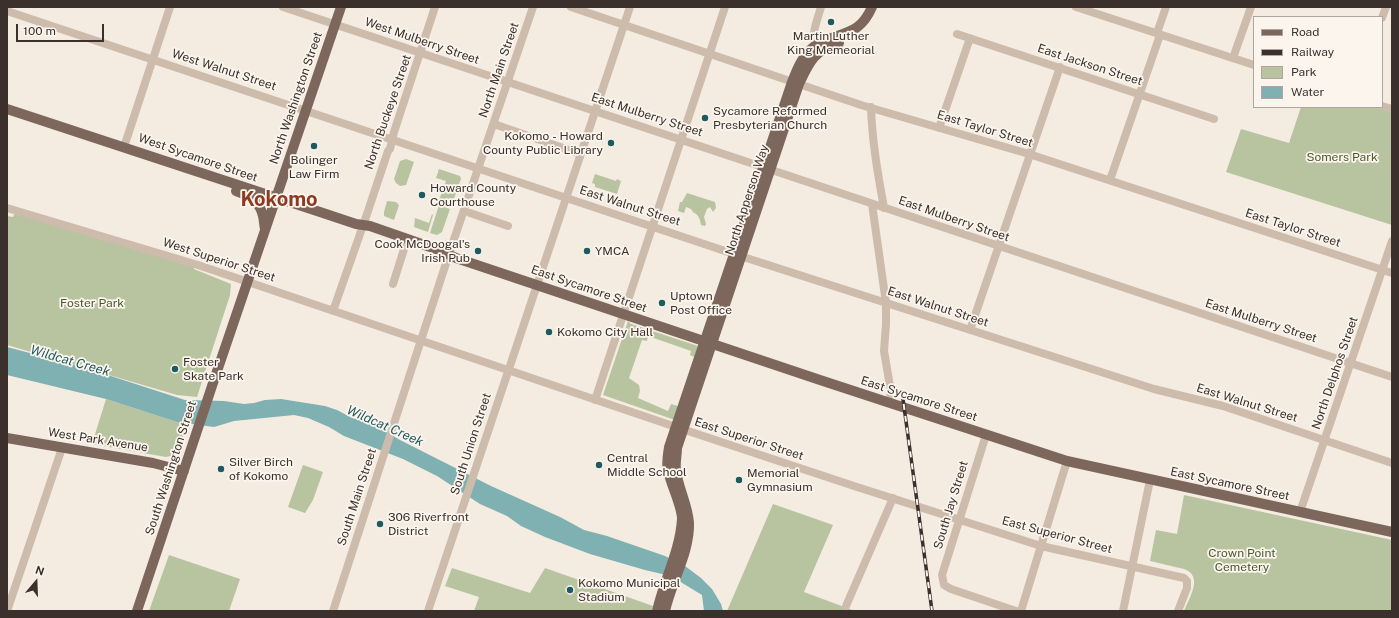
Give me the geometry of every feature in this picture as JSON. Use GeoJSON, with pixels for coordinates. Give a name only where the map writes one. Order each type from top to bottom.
{"type":"FeatureCollection","features":[{"type":"Feature","properties":{"kind":"main road","name":"North Washington Street"},"geometry":{"type":"LineString","coordinates":[[276,198],[341,7]]}},
{"type":"Feature","properties":{"kind":"main road","name":"North Apperson Way"},"geometry":{"type":"LineString","coordinates":[[664,597],[682,546],[682,516],[668,470],[667,461],[669,447],[680,428],[796,83],[801,62],[833,37],[851,32],[869,15],[872,7]]}},
{"type":"Feature","properties":{"kind":"main road","name":"North Apperson Way"},"geometry":{"type":"LineString","coordinates":[[818,49],[852,38],[859,34],[872,21],[880,7]]}},
{"type":"Feature","properties":{"kind":"main road","name":"West Sycamore Street"},"geometry":{"type":"LineString","coordinates":[[7,108],[276,198],[370,226],[449,254]]}},
{"type":"Feature","properties":{"kind":"main road"},"geometry":{"type":"LineString","coordinates":[[201,173],[255,200],[262,212],[266,230]]}},
{"type":"Feature","properties":{"kind":"main road","name":"South Washington Street"},"geometry":{"type":"LineString","coordinates":[[137,611],[276,198]]}},
{"type":"Feature","properties":{"kind":"main road","name":"East Sycamore Street"},"geometry":{"type":"LineString","coordinates":[[449,254],[709,343],[1067,461],[1392,532]]}},
{"type":"Feature","properties":{"kind":"main road","name":"West Park Avenue"},"geometry":{"type":"LineString","coordinates":[[7,438],[153,463],[184,471]]}},
{"type":"Feature","properties":{"kind":"main road"},"geometry":{"type":"LineString","coordinates":[[658,611],[664,597]]}},
{"type":"Feature","properties":{"kind":"main road"},"geometry":{"type":"LineString","coordinates":[[664,597],[665,611]]}},
{"type":"Feature","properties":{"kind":"street"},"geometry":{"type":"LineString","coordinates":[[124,147],[170,7]]}},
{"type":"Feature","properties":{"kind":"street","name":"West Mulberry Street"},"geometry":{"type":"LineString","coordinates":[[283,7],[508,82]]}},
{"type":"Feature","properties":{"kind":"street","name":"North Buckeye Street"},"geometry":{"type":"LineString","coordinates":[[333,311],[388,151],[390,149],[435,7]]}},
{"type":"Feature","properties":{"kind":"street","name":"North Main Street"},"geometry":{"type":"LineString","coordinates":[[449,254],[533,7]]}},
{"type":"Feature","properties":{"kind":"street","name":"East Taylor Street"},"geometry":{"type":"LineString","coordinates":[[571,7],[796,83],[939,128],[1029,154],[1392,273]]}},
{"type":"Feature","properties":{"kind":"street","name":"South Union Street"},"geometry":{"type":"LineString","coordinates":[[428,611],[630,7]]}},
{"type":"Feature","properties":{"kind":"street"},"geometry":{"type":"LineString","coordinates":[[595,400],[725,7]]}},
{"type":"Feature","properties":{"kind":"street"},"geometry":{"type":"LineString","coordinates":[[818,49],[813,39],[813,34],[821,7]]}},
{"type":"Feature","properties":{"kind":"street"},"geometry":{"type":"LineString","coordinates":[[1076,7],[1253,65]]}},
{"type":"Feature","properties":{"kind":"street"},"geometry":{"type":"LineString","coordinates":[[1110,180],[1140,94],[1166,7]]}},
{"type":"Feature","properties":{"kind":"street"},"geometry":{"type":"LineString","coordinates":[[1233,58],[1251,7]]}},
{"type":"Feature","properties":{"kind":"street","name":"West Walnut Street"},"geometry":{"type":"LineString","coordinates":[[7,11],[478,169]]}},
{"type":"Feature","properties":{"kind":"street","name":"East Jackson Street"},"geometry":{"type":"LineString","coordinates":[[957,34],[1214,119]]}},
{"type":"Feature","properties":{"kind":"street"},"geometry":{"type":"LineString","coordinates":[[939,128],[970,38]]}},
{"type":"Feature","properties":{"kind":"street"},"geometry":{"type":"LineString","coordinates":[[970,330],[1060,67]]}},
{"type":"Feature","properties":{"kind":"street","name":"East Mulberry Street"},"geometry":{"type":"LineString","coordinates":[[508,82],[1392,377]]}},
{"type":"Feature","properties":{"kind":"street"},"geometry":{"type":"LineString","coordinates":[[871,107],[876,158],[884,208]]}},
{"type":"Feature","properties":{"kind":"street"},"geometry":{"type":"LineString","coordinates":[[494,124],[580,154]]}},
{"type":"Feature","properties":{"kind":"street","name":"East Walnut Street"},"geometry":{"type":"LineString","coordinates":[[478,169],[886,304],[1154,389],[1223,406],[1392,463]]}},
{"type":"Feature","properties":{"kind":"street"},"geometry":{"type":"LineString","coordinates":[[872,204],[886,304],[884,351],[891,392],[889,403]]}},
{"type":"Feature","properties":{"kind":"street","name":"West Superior Street"},"geometry":{"type":"LineString","coordinates":[[7,208],[198,265],[420,341]]}},
{"type":"Feature","properties":{"kind":"street"},"geometry":{"type":"LineString","coordinates":[[470,213],[508,226]]}},
{"type":"Feature","properties":{"kind":"street","name":"North Delphos Street"},"geometry":{"type":"LineString","coordinates":[[1300,512],[1392,241]]}},
{"type":"Feature","properties":{"kind":"street"},"geometry":{"type":"LineString","coordinates":[[393,284],[405,246]]}},
{"type":"Feature","properties":{"kind":"street","name":"South Main Street"},"geometry":{"type":"LineString","coordinates":[[333,611],[449,254]]}},
{"type":"Feature","properties":{"kind":"street","name":"East Superior Street"},"geometry":{"type":"LineString","coordinates":[[420,341],[1041,546],[1184,578],[1187,581],[1187,588],[1178,611]]}},
{"type":"Feature","properties":{"kind":"street","name":"South Jay Street"},"geometry":{"type":"LineString","coordinates":[[986,435],[942,575],[943,582],[944,585],[951,590],[1016,611]]}},
{"type":"Feature","properties":{"kind":"street"},"geometry":{"type":"LineString","coordinates":[[7,611],[62,448]]}},
{"type":"Feature","properties":{"kind":"street"},"geometry":{"type":"LineString","coordinates":[[1021,611],[1067,461]]}},
{"type":"Feature","properties":{"kind":"street"},"geometry":{"type":"LineString","coordinates":[[1123,611],[1150,480]]}},
{"type":"Feature","properties":{"kind":"street"},"geometry":{"type":"LineString","coordinates":[[846,606],[892,498]]}},
{"type":"Feature","properties":{"kind":"green space","name":"Somers Park"},"geometry":{"type":"Polygon","coordinates":[[[1383,107],[1392,109],[1392,225],[1226,172],[1241,129],[1289,143],[1301,108],[1383,107]]]}},
{"type":"Feature","properties":{"kind":"green space"},"geometry":{"type":"Polygon","coordinates":[[[406,159],[414,162],[406,185],[400,186],[394,179],[400,161],[406,159]]]}},
{"type":"Feature","properties":{"kind":"green space"},"geometry":{"type":"Polygon","coordinates":[[[439,169],[460,176],[461,179],[451,207],[438,203],[446,181],[436,178],[439,169]]]}},
{"type":"Feature","properties":{"kind":"green space"},"geometry":{"type":"Polygon","coordinates":[[[595,174],[616,181],[617,179],[621,181],[617,194],[595,187],[595,184],[592,183],[595,174]]]}},
{"type":"Feature","properties":{"kind":"green space"},"geometry":{"type":"Polygon","coordinates":[[[687,193],[715,202],[716,208],[713,212],[710,207],[707,209],[704,217],[706,224],[705,226],[701,225],[699,217],[691,209],[686,207],[684,213],[678,211],[680,202],[682,202],[687,193]]]}},
{"type":"Feature","properties":{"kind":"green space"},"geometry":{"type":"Polygon","coordinates":[[[387,201],[396,202],[399,205],[394,220],[384,216],[387,201]]]}},
{"type":"Feature","properties":{"kind":"green space"},"geometry":{"type":"Polygon","coordinates":[[[439,205],[450,209],[442,232],[437,235],[430,233],[439,205]]]}},
{"type":"Feature","properties":{"kind":"green space","name":"Foster Park"},"geometry":{"type":"Polygon","coordinates":[[[15,213],[194,266],[194,269],[231,284],[230,295],[197,397],[177,395],[7,345],[7,216],[13,217],[15,213]]]}},
{"type":"Feature","properties":{"kind":"green space"},"geometry":{"type":"Polygon","coordinates":[[[432,214],[428,232],[414,227],[415,218],[429,223],[432,214]]]}},
{"type":"Feature","properties":{"kind":"green space"},"geometry":{"type":"Polygon","coordinates":[[[628,321],[631,324],[698,346],[700,348],[675,420],[603,395],[628,321]],[[648,336],[647,341],[642,340],[629,378],[639,385],[640,391],[638,398],[668,411],[671,404],[678,406],[694,357],[690,355],[691,351],[648,336]]]}},
{"type":"Feature","properties":{"kind":"green space"},"geometry":{"type":"Polygon","coordinates":[[[106,399],[180,423],[185,430],[178,451],[171,456],[166,457],[92,444],[106,399]]]}},
{"type":"Feature","properties":{"kind":"green space"},"geometry":{"type":"Polygon","coordinates":[[[303,465],[323,472],[313,500],[305,513],[288,507],[303,465]]]}},
{"type":"Feature","properties":{"kind":"green space","name":"Crown Point Cemetery"},"geometry":{"type":"Polygon","coordinates":[[[1184,495],[1392,540],[1392,611],[1184,611],[1194,582],[1190,572],[1184,569],[1150,561],[1156,530],[1177,534],[1184,495]]]}},
{"type":"Feature","properties":{"kind":"green space"},"geometry":{"type":"Polygon","coordinates":[[[773,504],[833,525],[804,592],[855,611],[727,611],[773,504]]]}},
{"type":"Feature","properties":{"kind":"green space"},"geometry":{"type":"Polygon","coordinates":[[[169,555],[240,579],[229,611],[149,611],[169,555]]]}},
{"type":"Feature","properties":{"kind":"green space","name":"Kokomo Municipal Stadium"},"geometry":{"type":"Polygon","coordinates":[[[452,568],[530,593],[545,568],[653,606],[652,611],[474,611],[479,597],[445,586],[452,568]]]}},
{"type":"Feature","properties":{"kind":"water"},"geometry":{"type":"Polygon","coordinates":[[[7,347],[83,367],[185,400],[224,401],[244,404],[281,399],[325,406],[337,410],[352,418],[369,422],[400,440],[491,486],[560,517],[584,530],[607,536],[665,556],[685,566],[701,578],[712,589],[721,604],[723,611],[704,611],[702,595],[679,581],[662,574],[590,554],[545,537],[521,526],[507,516],[480,504],[437,476],[403,459],[344,436],[329,427],[308,418],[294,415],[234,421],[214,427],[180,423],[106,399],[7,375],[7,347]]]}},
{"type":"Feature","properties":{"kind":"railway"},"geometry":{"type":"LineString","coordinates":[[902,392],[932,611]]}},
{"type":"Feature","properties":{"kind":"place","name":"Martin Luther King Memeorial"},"geometry":{"type":"Point","coordinates":[831,22]}},
{"type":"Feature","properties":{"kind":"place","name":"Sycamore Reformed Presbyterian Church"},"geometry":{"type":"Point","coordinates":[705,118]}},
{"type":"Feature","properties":{"kind":"place","name":"Kokomo - Howard County Public Library"},"geometry":{"type":"Point","coordinates":[611,143]}},
{"type":"Feature","properties":{"kind":"place","name":"Bolinger Law Firm"},"geometry":{"type":"Point","coordinates":[314,146]}},
{"type":"Feature","properties":{"kind":"place","name":"Howard County Courthouse"},"geometry":{"type":"Point","coordinates":[422,195]}},
{"type":"Feature","properties":{"kind":"place","name":"Cook McDoogal's Irish Pub"},"geometry":{"type":"Point","coordinates":[478,251]}},
{"type":"Feature","properties":{"kind":"place","name":"YMCA"},"geometry":{"type":"Point","coordinates":[587,251]}},
{"type":"Feature","properties":{"kind":"place","name":"Uptown Post Office"},"geometry":{"type":"Point","coordinates":[662,303]}},
{"type":"Feature","properties":{"kind":"place","name":"Kokomo City Hall"},"geometry":{"type":"Point","coordinates":[549,332]}},
{"type":"Feature","properties":{"kind":"place","name":"Foster Skate Park"},"geometry":{"type":"Point","coordinates":[175,369]}},
{"type":"Feature","properties":{"kind":"place","name":"Central Middle School"},"geometry":{"type":"Point","coordinates":[599,465]}},
{"type":"Feature","properties":{"kind":"place","name":"Silver Birch of Kokomo"},"geometry":{"type":"Point","coordinates":[221,469]}},
{"type":"Feature","properties":{"kind":"place","name":"Memorial Gymnasium"},"geometry":{"type":"Point","coordinates":[739,480]}},
{"type":"Feature","properties":{"kind":"place","name":"306 Riverfront District"},"geometry":{"type":"Point","coordinates":[380,524]}},
{"type":"Feature","properties":{"kind":"place","name":"Kokomo Municipal Stadium"},"geometry":{"type":"Point","coordinates":[570,590]}},
{"type":"Feature","properties":{"kind":"district","name":"Kokomo"},"geometry":{"type":"Point","coordinates":[279,200]}},
{"type":"Feature","properties":{"kind":"water label","name":"Wildcat Creek"},"geometry":{"type":"Point","coordinates":[70,361]}},
{"type":"Feature","properties":{"kind":"water label","name":"Wildcat Creek"},"geometry":{"type":"Point","coordinates":[385,426]}}]}
